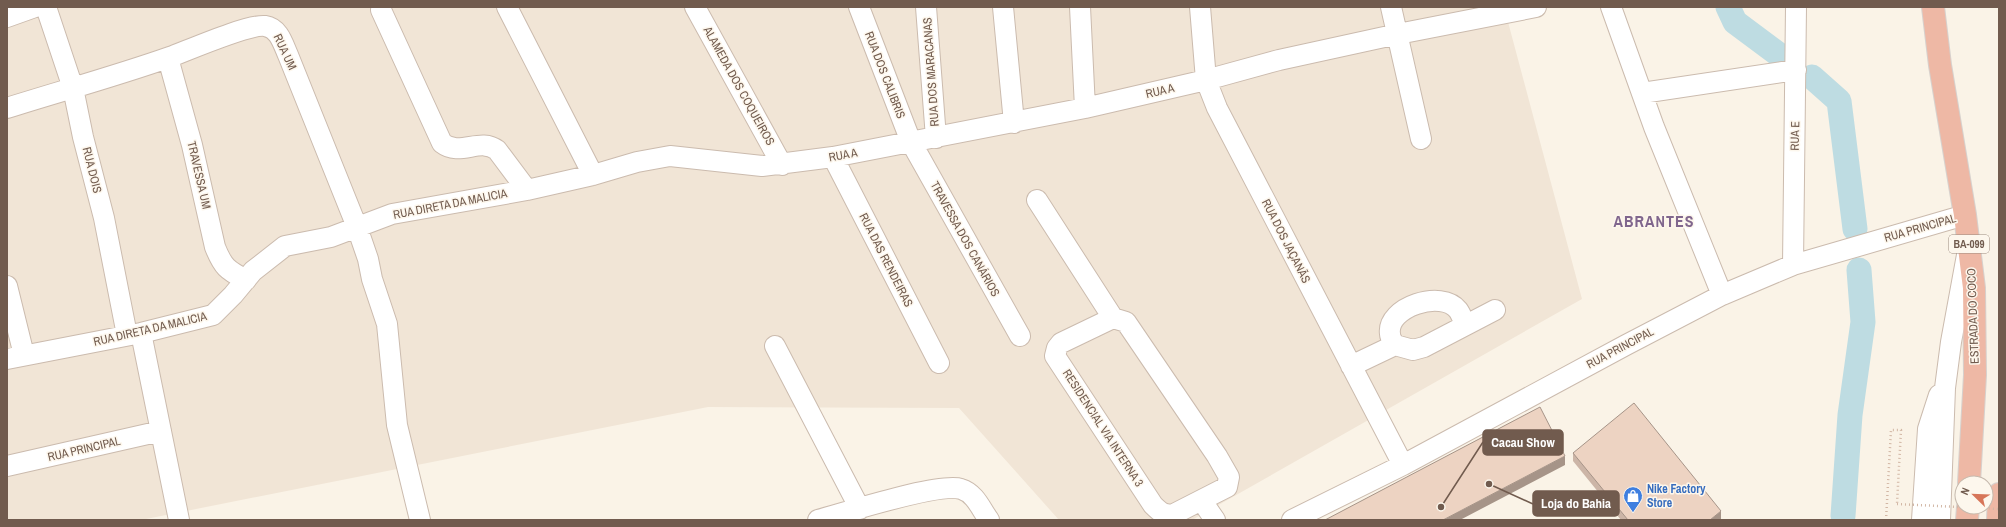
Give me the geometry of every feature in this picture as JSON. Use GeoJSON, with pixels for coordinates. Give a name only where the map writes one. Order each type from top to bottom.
{"type":"FeatureCollection","features":[{"type":"Feature","properties":{"kind":"highway","name":"ESTRADA DO COCO"},"geometry":{"type":"LineString","coordinates":[[1933,7],[1940,65],[1965,215],[1974,288],[1975,375],[1970,475]]}},
{"type":"Feature","properties":{"kind":"highway"},"geometry":{"type":"LineString","coordinates":[[1998,520],[1999,494]]}},
{"type":"Feature","properties":{"kind":"street"},"geometry":{"type":"LineString","coordinates":[[7,17],[34,7]]}},
{"type":"Feature","properties":{"kind":"street","name":"RUA DOIS"},"geometry":{"type":"LineString","coordinates":[[46,7],[73,88],[83,137],[134,334]]}},
{"type":"Feature","properties":{"kind":"street"},"geometry":{"type":"LineString","coordinates":[[507,7],[593,175]]}},
{"type":"Feature","properties":{"kind":"street","name":"ALAMEDA DOS COQUEIROS"},"geometry":{"type":"LineString","coordinates":[[695,7],[782,165]]}},
{"type":"Feature","properties":{"kind":"street","name":"RUA DOS CALIBRIS"},"geometry":{"type":"LineString","coordinates":[[859,7],[911,142]]}},
{"type":"Feature","properties":{"kind":"street","name":"RUA DOS MARACANAS"},"geometry":{"type":"LineString","coordinates":[[926,7],[936,138]]}},
{"type":"Feature","properties":{"kind":"street"},"geometry":{"type":"LineString","coordinates":[[1003,7],[1014,123]]}},
{"type":"Feature","properties":{"kind":"street"},"geometry":{"type":"LineString","coordinates":[[1080,7],[1085,108]]}},
{"type":"Feature","properties":{"kind":"street","name":"RUA DOS JAÇANÃS"},"geometry":{"type":"LineString","coordinates":[[1200,7],[1206,80],[1217,108],[1404,465]]}},
{"type":"Feature","properties":{"kind":"street"},"geometry":{"type":"LineString","coordinates":[[1391,7],[1421,139]]}},
{"type":"Feature","properties":{"kind":"street","name":"RUA A"},"geometry":{"type":"LineString","coordinates":[[782,165],[833,157],[1014,123],[1206,80],[1279,60],[1398,34],[1536,7]]}},
{"type":"Feature","properties":{"kind":"street"},"geometry":{"type":"LineString","coordinates":[[1612,7],[1642,93],[1722,295]]}},
{"type":"Feature","properties":{"kind":"street","name":"RUA E"},"geometry":{"type":"LineString","coordinates":[[1793,265],[1796,7]]}},
{"type":"Feature","properties":{"kind":"street"},"geometry":{"type":"LineString","coordinates":[[380,10],[442,143],[448,148],[458,150],[484,144],[491,146],[497,150],[527,190]]}},
{"type":"Feature","properties":{"kind":"street","name":"RUA UM"},"geometry":{"type":"LineString","coordinates":[[7,108],[168,58],[249,28],[266,26],[274,29],[288,55],[357,227]]}},
{"type":"Feature","properties":{"kind":"street","name":"TRAVESSA UM"},"geometry":{"type":"LineString","coordinates":[[168,58],[192,145],[216,247],[222,263],[228,270],[246,280]]}},
{"type":"Feature","properties":{"kind":"street"},"geometry":{"type":"LineString","coordinates":[[1642,93],[1796,70]]}},
{"type":"Feature","properties":{"kind":"street","name":"TRAVESSA DOS CANÁRIOS"},"geometry":{"type":"LineString","coordinates":[[911,142],[1020,336]]}},
{"type":"Feature","properties":{"kind":"street","name":"RUA DIRETA DA MALICIA"},"geometry":{"type":"LineString","coordinates":[[16,357],[134,334],[213,315],[228,301],[262,263],[285,246],[331,237],[392,214],[527,190],[593,175],[637,162],[670,156],[762,166],[782,165]]}},
{"type":"Feature","properties":{"kind":"street","name":"RUA DAS RENDEIRAS"},"geometry":{"type":"LineString","coordinates":[[833,157],[939,363]]}},
{"type":"Feature","properties":{"kind":"street"},"geometry":{"type":"LineString","coordinates":[[1037,200],[1227,471],[1229,477],[1227,487],[1202,501],[1215,520]]}},
{"type":"Feature","properties":{"kind":"street","name":"RUA PRINCIPAL"},"geometry":{"type":"LineString","coordinates":[[1292,520],[1404,465],[1612,352],[1722,295],[1793,265],[1965,215]]}},
{"type":"Feature","properties":{"kind":"street"},"geometry":{"type":"LineString","coordinates":[[357,227],[387,324],[397,425],[420,520]]}},
{"type":"Feature","properties":{"kind":"street"},"geometry":{"type":"LineString","coordinates":[[1940,520],[1946,381],[1951,342],[1969,245]]}},
{"type":"Feature","properties":{"kind":"street"},"geometry":{"type":"LineString","coordinates":[[7,286],[16,357]]}},
{"type":"Feature","properties":{"kind":"street"},"geometry":{"type":"LineString","coordinates":[[1395,345],[1390,335],[1390,327],[1394,319],[1402,311],[1421,302],[1441,301],[1450,304],[1458,310],[1465,324]]}},
{"type":"Feature","properties":{"kind":"street"},"geometry":{"type":"LineString","coordinates":[[1351,366],[1395,345],[1413,350],[1424,347],[1448,336],[1465,324],[1495,310]]}},
{"type":"Feature","properties":{"kind":"street","name":"RESIDENCIAL VIA INTERNA 3"},"geometry":{"type":"LineString","coordinates":[[1120,320],[1061,343],[1055,351],[1055,356],[1153,504],[1162,513],[1168,515],[1174,514],[1202,501]]}},
{"type":"Feature","properties":{"kind":"street"},"geometry":{"type":"LineString","coordinates":[[134,334],[161,431],[180,520]]}},
{"type":"Feature","properties":{"kind":"street"},"geometry":{"type":"LineString","coordinates":[[775,346],[860,509]]}},
{"type":"Feature","properties":{"kind":"street"},"geometry":{"type":"LineString","coordinates":[[1922,520],[1928,429],[1934,406],[1946,381]]}},
{"type":"Feature","properties":{"kind":"street","name":"RUA PRINCIPAL"},"geometry":{"type":"LineString","coordinates":[[7,466],[161,431]]}},
{"type":"Feature","properties":{"kind":"street"},"geometry":{"type":"LineString","coordinates":[[818,520],[941,488],[962,489],[973,495],[989,520]]}},
{"type":"Feature","properties":{"kind":"path"},"geometry":{"type":"LineString","coordinates":[[1886,520],[1891,430],[1902,430],[1897,504],[1999,509]]}},
{"type":"Feature","properties":{"kind":"shaded area"},"geometry":{"type":"Polygon","coordinates":[[[7,7],[1504,7],[1582,299],[1192,520],[1059,520],[959,408],[708,407],[141,520],[7,520],[7,7]]]}},
{"type":"Feature","properties":{"kind":"building"},"geometry":{"type":"Polygon","coordinates":[[[1634,403],[1721,511],[1710,520],[1628,520],[1573,453],[1634,403]]]}},
{"type":"Feature","properties":{"kind":"building"},"geometry":{"type":"Polygon","coordinates":[[[1540,407],[1565,456],[1443,520],[1325,520],[1540,407]]]}},
{"type":"Feature","properties":{"kind":"waterway"},"geometry":{"type":"LineString","coordinates":[[1728,7],[1735,22],[1778,54]]}},
{"type":"Feature","properties":{"kind":"waterway"},"geometry":{"type":"LineString","coordinates":[[1812,77],[1839,101],[1855,229]]}},
{"type":"Feature","properties":{"kind":"waterway"},"geometry":{"type":"LineString","coordinates":[[1843,516],[1850,415],[1863,322],[1859,270]]}},
{"type":"Feature","properties":{"kind":"place","name":"Loja do Bahia"},"geometry":{"type":"Point","coordinates":[1489,484]}},
{"type":"Feature","properties":{"kind":"place","name":"Cacau Show"},"geometry":{"type":"Point","coordinates":[1441,507]}},
{"type":"Feature","properties":{"kind":"place","name":"Nike Factory Store"},"geometry":{"type":"Point","coordinates":[1633,513]}},
{"type":"Feature","properties":{"kind":"district","name":"ABRANTES"},"geometry":{"type":"Point","coordinates":[1654,221]}}]}
